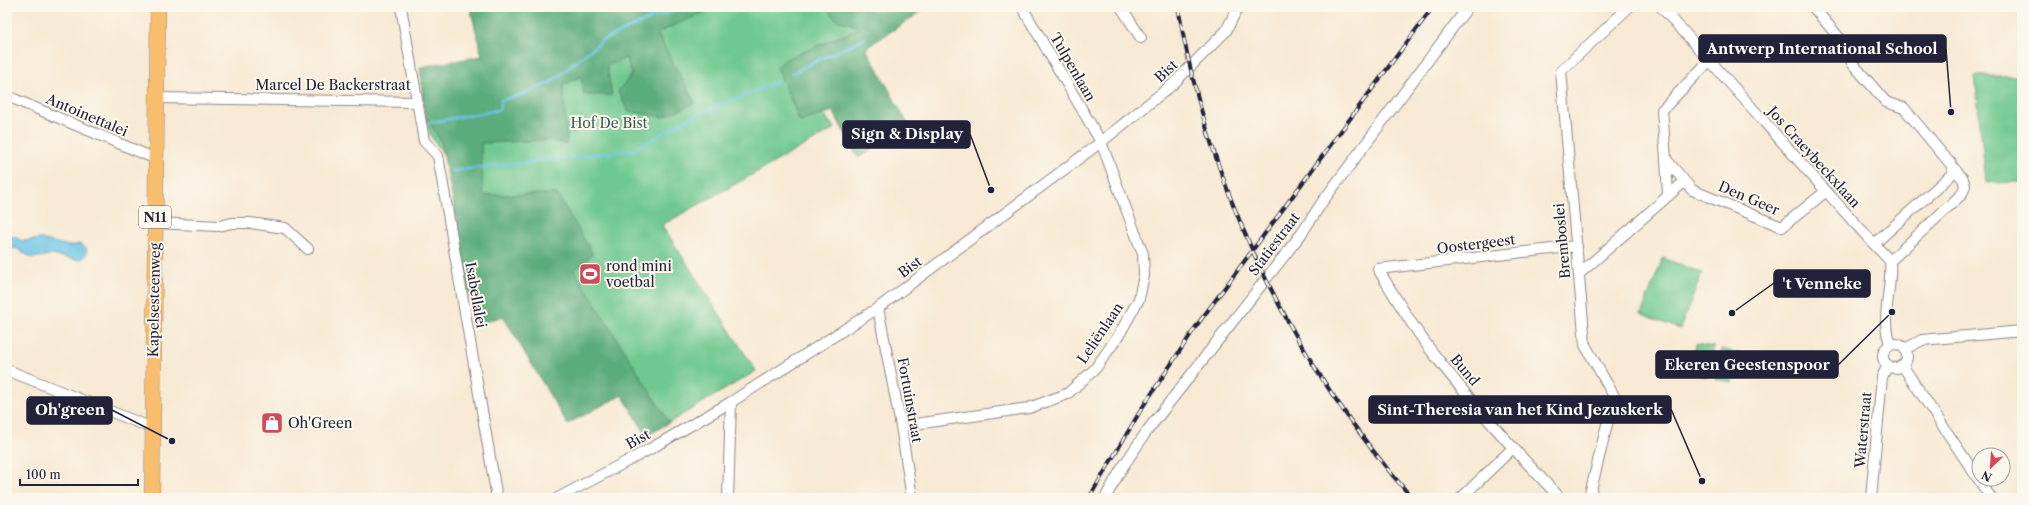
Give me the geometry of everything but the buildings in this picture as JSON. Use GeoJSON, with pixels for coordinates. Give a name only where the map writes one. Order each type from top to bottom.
{"type":"FeatureCollection","features":[{"type":"Feature","properties":{"kind":"main road","name":"Kapelsesteenweg"},"geometry":{"type":"LineString","coordinates":[[152,498],[158,7]]}},
{"type":"Feature","properties":{"kind":"street","name":"Marcel De Backerstraat"},"geometry":{"type":"LineString","coordinates":[[157,98],[417,102],[402,7]]}},
{"type":"Feature","properties":{"kind":"street","name":"Tulpenlaan"},"geometry":{"type":"LineString","coordinates":[[1022,7],[1101,142]]}},
{"type":"Feature","properties":{"kind":"street"},"geometry":{"type":"LineString","coordinates":[[1121,7],[1141,38]]}},
{"type":"Feature","properties":{"kind":"street","name":"Bist"},"geometry":{"type":"LineString","coordinates":[[558,498],[650,449],[731,402],[878,308],[1101,142],[1172,86],[1226,31],[1238,7]]}},
{"type":"Feature","properties":{"kind":"street","name":"Statiestraat"},"geometry":{"type":"LineString","coordinates":[[1105,498],[1126,462],[1147,431],[1302,233],[1323,200],[1468,7]]}},
{"type":"Feature","properties":{"kind":"street","name":"Bremboslei"},"geometry":{"type":"LineString","coordinates":[[1588,496],[1614,396],[1585,346],[1561,71],[1630,7]]}},
{"type":"Feature","properties":{"kind":"street","name":"Jos Craeybeckxlaan"},"geometry":{"type":"LineString","coordinates":[[1661,7],[1710,60],[1825,192],[1890,261]]}},
{"type":"Feature","properties":{"kind":"street"},"geometry":{"type":"LineString","coordinates":[[1813,7],[1847,47],[1852,63],[1886,102],[1904,108],[1950,162],[1963,179],[1965,186],[1962,194],[1890,261],[1892,274],[1886,329],[1891,345]]}},
{"type":"Feature","properties":{"kind":"street"},"geometry":{"type":"LineString","coordinates":[[1668,195],[1662,110],[1710,60]]}},
{"type":"Feature","properties":{"kind":"street","name":"Antoinettalei"},"geometry":{"type":"LineString","coordinates":[[7,96],[156,159]]}},
{"type":"Feature","properties":{"kind":"street","name":"Isabellalei"},"geometry":{"type":"LineString","coordinates":[[417,102],[424,141],[438,156],[497,498]]}},
{"type":"Feature","properties":{"kind":"street","name":"Leliënlaan"},"geometry":{"type":"LineString","coordinates":[[902,426],[1029,408],[1067,394],[1095,369],[1119,335],[1139,299],[1144,275],[1143,254],[1101,142]]}},
{"type":"Feature","properties":{"kind":"street","name":"Den Geer"},"geometry":{"type":"LineString","coordinates":[[1666,159],[1692,190],[1782,227],[1825,192]]}},
{"type":"Feature","properties":{"kind":"street"},"geometry":{"type":"LineString","coordinates":[[1874,244],[1950,176],[1953,171],[1950,162]]}},
{"type":"Feature","properties":{"kind":"street"},"geometry":{"type":"LineString","coordinates":[[1579,274],[1684,182]]}},
{"type":"Feature","properties":{"kind":"street"},"geometry":{"type":"LineString","coordinates":[[155,223],[219,226],[232,223],[250,223],[285,228],[308,249]]}},
{"type":"Feature","properties":{"kind":"street","name":"Oostergeest"},"geometry":{"type":"LineString","coordinates":[[1378,269],[1577,246]]}},
{"type":"Feature","properties":{"kind":"street","name":"Bund"},"geometry":{"type":"LineString","coordinates":[[1378,269],[1407,317],[1436,358],[1513,448],[1560,498]]}},
{"type":"Feature","properties":{"kind":"street","name":"Fortuinstraat"},"geometry":{"type":"LineString","coordinates":[[878,308],[902,426],[912,498]]}},
{"type":"Feature","properties":{"kind":"street"},"geometry":{"type":"LineString","coordinates":[[1905,349],[1922,340],[2022,331]]}},
{"type":"Feature","properties":{"kind":"street"},"geometry":{"type":"LineString","coordinates":[[1899,344],[1905,349],[1907,358],[1902,365],[1895,367],[1886,363],[1884,354],[1891,345],[1899,344]]}},
{"type":"Feature","properties":{"kind":"street","name":"Waterstraat"},"geometry":{"type":"LineString","coordinates":[[1871,498],[1882,377],[1888,365]]}},
{"type":"Feature","properties":{"kind":"street"},"geometry":{"type":"LineString","coordinates":[[1902,365],[1991,498]]}},
{"type":"Feature","properties":{"kind":"street"},"geometry":{"type":"LineString","coordinates":[[7,370],[152,428]]}},
{"type":"Feature","properties":{"kind":"street"},"geometry":{"type":"LineString","coordinates":[[728,498],[731,402]]}},
{"type":"Feature","properties":{"kind":"street"},"geometry":{"type":"LineString","coordinates":[[1461,498],[1513,448]]}},
{"type":"Feature","properties":{"kind":"green space"},"geometry":{"type":"Polygon","coordinates":[[[470,7],[716,7],[657,33],[695,103],[663,117],[628,111],[618,91],[632,74],[626,58],[607,66],[612,95],[584,95],[581,76],[563,85],[567,145],[550,140],[481,143],[483,195],[557,194],[593,254],[574,270],[669,422],[647,436],[622,395],[567,424],[503,316],[478,324],[441,142],[424,113],[420,67],[482,56],[470,7]]]}},
{"type":"Feature","properties":{"kind":"green space","name":"Hof De Bist"},"geometry":{"type":"Polygon","coordinates":[[[478,7],[924,7],[793,78],[835,128],[834,129],[662,225],[756,371],[655,431],[568,275],[474,323],[446,158],[431,136],[425,118],[495,102],[478,7]]]}},
{"type":"Feature","properties":{"kind":"green space"},"geometry":{"type":"Polygon","coordinates":[[[827,7],[928,7],[866,48],[910,128],[858,158],[833,111],[800,122],[777,67],[786,59],[858,29],[835,18],[827,7]]]}},
{"type":"Feature","properties":{"kind":"green space"},"geometry":{"type":"Polygon","coordinates":[[[1975,76],[2022,76],[2022,182],[1986,183],[1975,76]]]}},
{"type":"Feature","properties":{"kind":"green space"},"geometry":{"type":"Polygon","coordinates":[[[1663,258],[1702,273],[1680,329],[1641,314],[1663,258]]]}},
{"type":"Feature","properties":{"kind":"green space"},"geometry":{"type":"Polygon","coordinates":[[[1696,344],[1714,347],[1707,377],[1690,373],[1696,344]]]}},
{"type":"Feature","properties":{"kind":"green space"},"geometry":{"type":"Polygon","coordinates":[[[1722,349],[1739,353],[1732,383],[1715,379],[1722,349]]]}},
{"type":"Feature","properties":{"kind":"water"},"geometry":{"type":"Polygon","coordinates":[[[7,236],[15,237],[22,241],[41,239],[69,246],[80,244],[87,250],[84,257],[79,260],[52,255],[32,258],[16,248],[7,250],[7,236]]]}},
{"type":"Feature","properties":{"kind":"waterway"},"geometry":{"type":"LineString","coordinates":[[653,7],[654,16]]}},
{"type":"Feature","properties":{"kind":"waterway"},"geometry":{"type":"LineString","coordinates":[[426,123],[499,110],[501,100],[518,96],[551,82],[603,40],[654,17],[685,7]]}},
{"type":"Feature","properties":{"kind":"waterway"},"geometry":{"type":"LineString","coordinates":[[792,73],[865,38]]}},
{"type":"Feature","properties":{"kind":"waterway"},"geometry":{"type":"LineString","coordinates":[[451,171],[634,150],[687,119],[777,82]]}},
{"type":"Feature","properties":{"kind":"railway"},"geometry":{"type":"LineString","coordinates":[[1178,7],[1192,75],[1210,141],[1233,206],[1261,269],[1293,330],[1328,388],[1368,444],[1412,498]]}},
{"type":"Feature","properties":{"kind":"railway"},"geometry":{"type":"LineString","coordinates":[[1089,498],[1142,408],[1197,325],[1433,7]]}},
{"type":"Feature","properties":{"kind":"place","name":"Antwerp International School"},"geometry":{"type":"Point","coordinates":[1951,112]}},
{"type":"Feature","properties":{"kind":"place","name":"Sign & Display"},"geometry":{"type":"Point","coordinates":[991,190]}},
{"type":"Feature","properties":{"kind":"place","name":"rond mini voetbal"},"geometry":{"type":"Point","coordinates":[590,274]}},
{"type":"Feature","properties":{"kind":"place","name":"Ekeren Geestenspoor"},"geometry":{"type":"Point","coordinates":[1892,312]}},
{"type":"Feature","properties":{"kind":"place","name":"'t Venneke"},"geometry":{"type":"Point","coordinates":[1732,313]}},
{"type":"Feature","properties":{"kind":"place","name":"Oh'Green"},"geometry":{"type":"Point","coordinates":[272,423]}},
{"type":"Feature","properties":{"kind":"place","name":"Oh'green"},"geometry":{"type":"Point","coordinates":[172,441]}},
{"type":"Feature","properties":{"kind":"place","name":"Sint-Theresia van het Kind Jezuskerk"},"geometry":{"type":"Point","coordinates":[1702,481]}}]}
